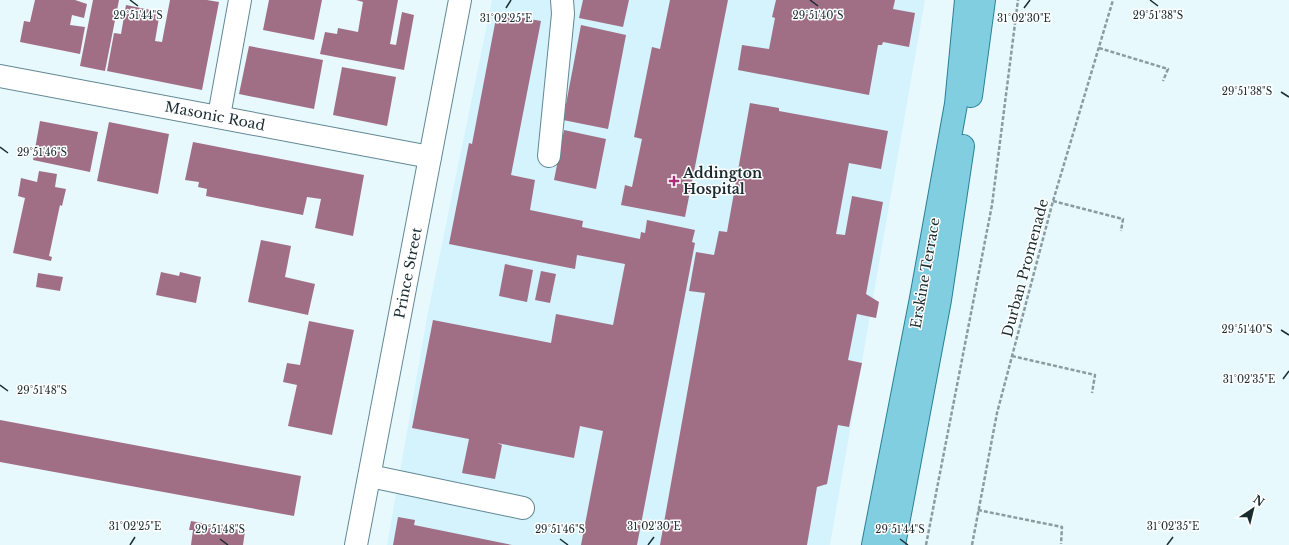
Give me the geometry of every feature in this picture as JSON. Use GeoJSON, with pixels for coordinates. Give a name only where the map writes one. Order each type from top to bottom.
{"type":"FeatureCollection","features":[{"type":"Feature","properties":{"kind":"main road","name":"Erskine Terrace"},"geometry":{"type":"LineString","coordinates":[[894,545],[931,299],[956,104],[966,0]]}},
{"type":"Feature","properties":{"kind":"main road","name":"Erskine Terrace"},"geometry":{"type":"LineString","coordinates":[[873,545],[931,299],[984,0]]}},
{"type":"Feature","properties":{"kind":"street"},"geometry":{"type":"LineString","coordinates":[[219,116],[240,0]]}},
{"type":"Feature","properties":{"kind":"street","name":"Prince Street"},"geometry":{"type":"LineString","coordinates":[[356,545],[460,0]]}},
{"type":"Feature","properties":{"kind":"street"},"geometry":{"type":"LineString","coordinates":[[549,156],[564,14],[562,0]]}},
{"type":"Feature","properties":{"kind":"street","name":"Masonic Road"},"geometry":{"type":"LineString","coordinates":[[0,76],[219,116],[430,157]]}},
{"type":"Feature","properties":{"kind":"street"},"geometry":{"type":"LineString","coordinates":[[370,476],[523,508]]}},
{"type":"Feature","properties":{"kind":"path"},"geometry":{"type":"LineString","coordinates":[[926,545],[992,205],[1018,0]]}},
{"type":"Feature","properties":{"kind":"path","name":"Durban Promenade"},"geometry":{"type":"LineString","coordinates":[[972,545],[997,413],[1053,201],[1113,0]]}},
{"type":"Feature","properties":{"kind":"path"},"geometry":{"type":"LineString","coordinates":[[1099,48],[1168,69],[1163,81]]}},
{"type":"Feature","properties":{"kind":"path"},"geometry":{"type":"LineString","coordinates":[[1053,201],[1123,219],[1121,231]]}},
{"type":"Feature","properties":{"kind":"path"},"geometry":{"type":"LineString","coordinates":[[1012,356],[1095,374],[1092,393]]}},
{"type":"Feature","properties":{"kind":"path"},"geometry":{"type":"LineString","coordinates":[[978,510],[1062,527],[1061,544]]}},
{"type":"Feature","properties":{"kind":"shaded area","name":"Addington Hospital"},"geometry":{"type":"Polygon","coordinates":[[[492,0],[925,0],[830,545],[387,545],[428,312],[492,0]]]}},
{"type":"Feature","properties":{"kind":"building"},"geometry":{"type":"Polygon","coordinates":[[[35,0],[75,0],[87,4],[84,18],[72,15],[70,25],[85,27],[80,54],[20,42],[24,21],[30,22],[35,0]]]}},
{"type":"Feature","properties":{"kind":"building"},"geometry":{"type":"Polygon","coordinates":[[[93,0],[119,0],[105,71],[80,66],[93,0]]]}},
{"type":"Feature","properties":{"kind":"building"},"geometry":{"type":"Polygon","coordinates":[[[170,0],[207,0],[219,2],[202,90],[107,71],[114,33],[121,34],[126,5],[160,12],[155,41],[162,42],[170,0]]]}},
{"type":"Feature","properties":{"kind":"building"},"geometry":{"type":"Polygon","coordinates":[[[269,0],[322,0],[314,40],[263,30],[269,0]]]}},
{"type":"Feature","properties":{"kind":"building"},"geometry":{"type":"Polygon","coordinates":[[[356,0],[398,0],[390,44],[396,45],[402,12],[414,15],[404,70],[320,54],[325,32],[337,34],[338,28],[358,32],[363,2],[356,0]]]}},
{"type":"Feature","properties":{"kind":"building"},"geometry":{"type":"Polygon","coordinates":[[[583,0],[629,0],[623,27],[579,18],[583,0]]]}},
{"type":"Feature","properties":{"kind":"building"},"geometry":{"type":"Polygon","coordinates":[[[670,0],[728,0],[685,217],[621,205],[625,185],[632,187],[642,139],[634,137],[652,47],[660,49],[670,0]]]}},
{"type":"Feature","properties":{"kind":"building"},"geometry":{"type":"Polygon","coordinates":[[[776,0],[895,0],[893,9],[915,13],[909,47],[883,42],[882,45],[878,45],[869,95],[738,70],[742,45],[769,49],[775,18],[772,17],[776,0]]]}},
{"type":"Feature","properties":{"kind":"building"},"geometry":{"type":"Polygon","coordinates":[[[497,13],[541,21],[511,175],[535,180],[530,210],[583,221],[582,227],[640,239],[641,232],[645,233],[647,220],[695,230],[692,242],[695,243],[637,545],[581,545],[603,431],[580,426],[574,458],[497,443],[502,445],[495,479],[462,473],[469,439],[412,428],[433,320],[551,343],[556,314],[613,325],[625,264],[577,255],[575,269],[449,244],[469,143],[472,144],[497,13]]]}},
{"type":"Feature","properties":{"kind":"building"},"geometry":{"type":"Polygon","coordinates":[[[581,25],[626,35],[608,129],[563,120],[581,25]]]}},
{"type":"Feature","properties":{"kind":"building"},"geometry":{"type":"Polygon","coordinates":[[[249,46],[323,60],[314,109],[239,94],[249,46]]]}},
{"type":"Feature","properties":{"kind":"building"},"geometry":{"type":"Polygon","coordinates":[[[342,67],[396,77],[387,126],[333,115],[342,67]]]}},
{"type":"Feature","properties":{"kind":"building"},"geometry":{"type":"Polygon","coordinates":[[[750,103],[779,108],[779,111],[888,131],[881,169],[849,163],[836,234],[845,235],[852,196],[883,202],[866,294],[879,302],[876,318],[857,314],[848,360],[862,363],[849,427],[838,425],[827,484],[817,487],[807,545],[660,545],[705,293],[689,291],[696,252],[714,255],[719,231],[727,232],[750,103]]]}},
{"type":"Feature","properties":{"kind":"building"},"geometry":{"type":"Polygon","coordinates":[[[40,121],[98,132],[90,172],[33,160],[40,121]]]}},
{"type":"Feature","properties":{"kind":"building"},"geometry":{"type":"Polygon","coordinates":[[[109,122],[169,134],[158,194],[97,181],[109,122]]]}},
{"type":"Feature","properties":{"kind":"building"},"geometry":{"type":"Polygon","coordinates":[[[564,130],[606,139],[596,189],[554,180],[564,130]]]}},
{"type":"Feature","properties":{"kind":"building"},"geometry":{"type":"Polygon","coordinates":[[[193,142],[364,175],[353,236],[315,228],[321,199],[307,197],[303,215],[206,196],[207,189],[198,187],[199,182],[185,180],[193,142]]]}},
{"type":"Feature","properties":{"kind":"building"},"geometry":{"type":"Polygon","coordinates":[[[39,171],[57,174],[55,187],[66,189],[62,206],[60,205],[49,256],[52,257],[51,261],[13,253],[25,198],[18,196],[21,178],[37,182],[39,171]]]}},
{"type":"Feature","properties":{"kind":"building"},"geometry":{"type":"Polygon","coordinates":[[[261,240],[291,246],[285,277],[315,284],[308,315],[248,302],[261,240]]]}},
{"type":"Feature","properties":{"kind":"building"},"geometry":{"type":"Polygon","coordinates":[[[505,264],[533,270],[527,302],[499,296],[505,264]]]}},
{"type":"Feature","properties":{"kind":"building"},"geometry":{"type":"Polygon","coordinates":[[[541,271],[556,274],[550,303],[535,300],[541,271]]]}},
{"type":"Feature","properties":{"kind":"building"},"geometry":{"type":"Polygon","coordinates":[[[161,272],[179,276],[180,272],[201,277],[196,303],[156,295],[161,272]]]}},
{"type":"Feature","properties":{"kind":"building"},"geometry":{"type":"Polygon","coordinates":[[[38,273],[63,277],[60,291],[36,287],[38,273]]]}},
{"type":"Feature","properties":{"kind":"building"},"geometry":{"type":"Polygon","coordinates":[[[309,321],[354,330],[332,435],[288,426],[297,385],[283,382],[287,363],[300,365],[309,321]]]}},
{"type":"Feature","properties":{"kind":"building"},"geometry":{"type":"Polygon","coordinates":[[[0,420],[301,476],[294,516],[0,462],[0,420]]]}},
{"type":"Feature","properties":{"kind":"building"},"geometry":{"type":"Polygon","coordinates":[[[398,517],[415,520],[414,525],[512,545],[393,545],[398,517]]]}},
{"type":"Feature","properties":{"kind":"building"},"geometry":{"type":"Polygon","coordinates":[[[191,521],[245,531],[243,545],[191,545],[193,530],[189,530],[191,521]]]}},
{"type":"Feature","properties":{"kind":"place","name":"Addington Hospital"},"geometry":{"type":"Point","coordinates":[674,181]}}]}
